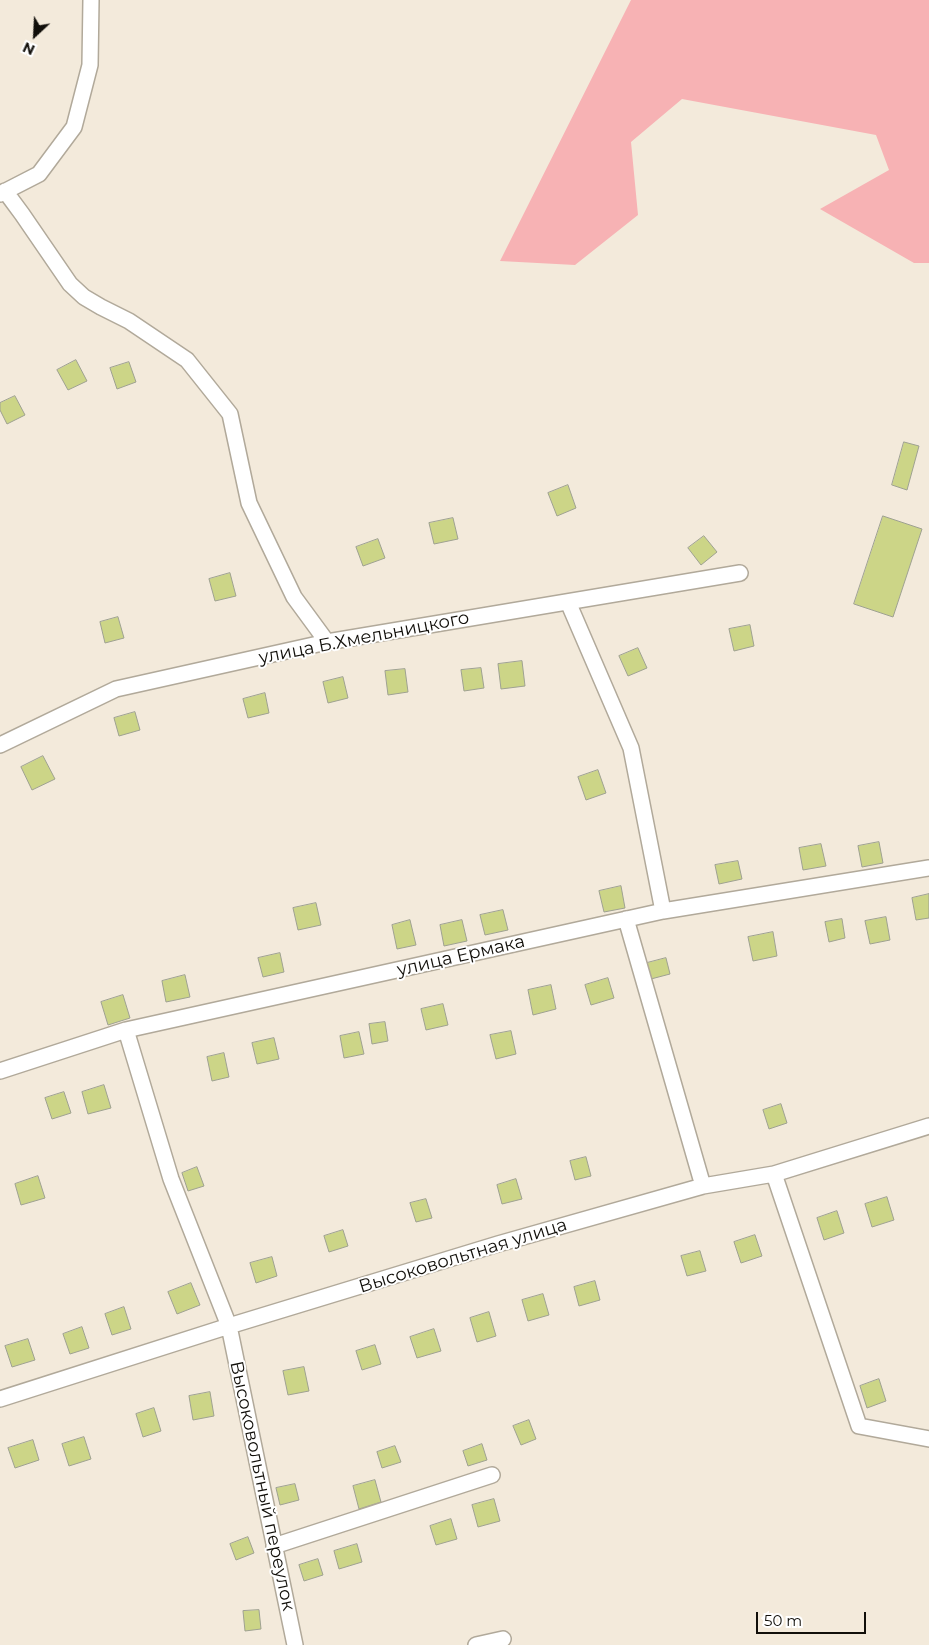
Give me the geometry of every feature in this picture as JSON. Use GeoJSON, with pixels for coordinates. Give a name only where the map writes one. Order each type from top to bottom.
{"type":"FeatureCollection","features":[{"type":"Feature","properties":{"kind":"street"},"geometry":{"type":"LineString","coordinates":[[91,0],[90,64],[74,127],[39,174],[2,193],[22,214],[70,284],[100,308],[129,321],[187,360],[230,414],[249,503],[294,597],[327,642]]}},
{"type":"Feature","properties":{"kind":"street","name":"улица Б.Хмельницкого"},"geometry":{"type":"LineString","coordinates":[[0,745],[116,689],[327,642],[740,573]]}},
{"type":"Feature","properties":{"kind":"street"},"geometry":{"type":"LineString","coordinates":[[568,602],[631,748],[663,911]]}},
{"type":"Feature","properties":{"kind":"street","name":"улица Ермака"},"geometry":{"type":"LineString","coordinates":[[0,1071],[126,1030],[626,919],[663,911],[929,868]]}},
{"type":"Feature","properties":{"kind":"street"},"geometry":{"type":"LineString","coordinates":[[626,919],[703,1186]]}},
{"type":"Feature","properties":{"kind":"street","name":"Высоковольтный переулок"},"geometry":{"type":"LineString","coordinates":[[126,1030],[171,1179],[230,1326],[295,1645]]}},
{"type":"Feature","properties":{"kind":"street","name":"Высоковольтная улица"},"geometry":{"type":"LineString","coordinates":[[0,1400],[230,1326],[498,1244],[703,1186],[774,1174],[929,1126]]}},
{"type":"Feature","properties":{"kind":"street"},"geometry":{"type":"LineString","coordinates":[[774,1174],[859,1426],[929,1439]]}},
{"type":"Feature","properties":{"kind":"street"},"geometry":{"type":"LineString","coordinates":[[274,1546],[492,1475]]}},
{"type":"Feature","properties":{"kind":"street"},"geometry":{"type":"LineString","coordinates":[[476,1645],[502,1639]]}},
{"type":"Feature","properties":{"kind":"shaded area"},"geometry":{"type":"Polygon","coordinates":[[[631,0],[929,0],[929,263],[914,263],[820,209],[889,170],[876,135],[682,99],[631,142],[638,215],[575,265],[500,261],[631,0]]]}},
{"type":"Feature","properties":{"kind":"building"},"geometry":{"type":"Polygon","coordinates":[[[76,360],[87,381],[68,390],[57,370],[76,360]]]}},
{"type":"Feature","properties":{"kind":"building"},"geometry":{"type":"Polygon","coordinates":[[[129,362],[136,382],[117,389],[110,368],[129,362]]]}},
{"type":"Feature","properties":{"kind":"building"},"geometry":{"type":"Polygon","coordinates":[[[15,396],[25,415],[7,424],[0,410],[0,403],[15,396]]]}},
{"type":"Feature","properties":{"kind":"building"},"geometry":{"type":"Polygon","coordinates":[[[904,442],[919,446],[907,490],[892,485],[904,442]]]}},
{"type":"Feature","properties":{"kind":"building"},"geometry":{"type":"Polygon","coordinates":[[[568,485],[576,508],[557,516],[548,493],[568,485]]]}},
{"type":"Feature","properties":{"kind":"building"},"geometry":{"type":"Polygon","coordinates":[[[883,516],[922,529],[893,617],[854,604],[883,516]]]}},
{"type":"Feature","properties":{"kind":"building"},"geometry":{"type":"Polygon","coordinates":[[[453,518],[458,539],[434,544],[429,523],[453,518]]]}},
{"type":"Feature","properties":{"kind":"building"},"geometry":{"type":"Polygon","coordinates":[[[704,536],[717,552],[701,565],[688,548],[704,536]]]}},
{"type":"Feature","properties":{"kind":"building"},"geometry":{"type":"Polygon","coordinates":[[[378,539],[385,558],[363,566],[356,547],[378,539]]]}},
{"type":"Feature","properties":{"kind":"building"},"geometry":{"type":"Polygon","coordinates":[[[230,573],[236,596],[215,601],[209,579],[230,573]]]}},
{"type":"Feature","properties":{"kind":"building"},"geometry":{"type":"Polygon","coordinates":[[[118,617],[124,638],[105,643],[100,622],[118,617]]]}},
{"type":"Feature","properties":{"kind":"building"},"geometry":{"type":"Polygon","coordinates":[[[750,625],[754,646],[734,651],[729,629],[750,625]]]}},
{"type":"Feature","properties":{"kind":"building"},"geometry":{"type":"Polygon","coordinates":[[[638,648],[647,668],[628,676],[619,656],[638,648]]]}},
{"type":"Feature","properties":{"kind":"building"},"geometry":{"type":"Polygon","coordinates":[[[522,661],[525,686],[501,689],[498,664],[522,661]]]}},
{"type":"Feature","properties":{"kind":"building"},"geometry":{"type":"Polygon","coordinates":[[[481,668],[484,688],[464,691],[461,670],[481,668]]]}},
{"type":"Feature","properties":{"kind":"building"},"geometry":{"type":"Polygon","coordinates":[[[405,669],[408,692],[388,695],[385,671],[405,669]]]}},
{"type":"Feature","properties":{"kind":"building"},"geometry":{"type":"Polygon","coordinates":[[[343,677],[348,698],[328,703],[323,682],[343,677]]]}},
{"type":"Feature","properties":{"kind":"building"},"geometry":{"type":"Polygon","coordinates":[[[265,693],[269,713],[248,718],[243,699],[265,693]]]}},
{"type":"Feature","properties":{"kind":"building"},"geometry":{"type":"Polygon","coordinates":[[[135,712],[140,730],[119,736],[114,718],[135,712]]]}},
{"type":"Feature","properties":{"kind":"building"},"geometry":{"type":"Polygon","coordinates":[[[43,756],[55,779],[32,790],[21,767],[43,756]]]}},
{"type":"Feature","properties":{"kind":"building"},"geometry":{"type":"Polygon","coordinates":[[[598,770],[606,793],[586,800],[578,777],[598,770]]]}},
{"type":"Feature","properties":{"kind":"building"},"geometry":{"type":"Polygon","coordinates":[[[879,842],[883,863],[862,867],[858,846],[879,842]]]}},
{"type":"Feature","properties":{"kind":"building"},"geometry":{"type":"Polygon","coordinates":[[[821,844],[826,866],[803,870],[799,848],[821,844]]]}},
{"type":"Feature","properties":{"kind":"building"},"geometry":{"type":"Polygon","coordinates":[[[738,861],[742,879],[719,884],[715,865],[738,861]]]}},
{"type":"Feature","properties":{"kind":"building"},"geometry":{"type":"Polygon","coordinates":[[[621,886],[625,908],[604,912],[599,891],[621,886]]]}},
{"type":"Feature","properties":{"kind":"building"},"geometry":{"type":"Polygon","coordinates":[[[929,894],[929,918],[916,920],[912,898],[929,894]]]}},
{"type":"Feature","properties":{"kind":"building"},"geometry":{"type":"Polygon","coordinates":[[[316,903],[321,925],[298,930],[293,908],[316,903]]]}},
{"type":"Feature","properties":{"kind":"building"},"geometry":{"type":"Polygon","coordinates":[[[503,910],[508,930],[485,935],[480,915],[503,910]]]}},
{"type":"Feature","properties":{"kind":"building"},"geometry":{"type":"Polygon","coordinates":[[[886,917],[890,940],[870,944],[865,921],[886,917]]]}},
{"type":"Feature","properties":{"kind":"building"},"geometry":{"type":"Polygon","coordinates":[[[842,919],[845,938],[829,942],[825,922],[842,919]]]}},
{"type":"Feature","properties":{"kind":"building"},"geometry":{"type":"Polygon","coordinates":[[[410,920],[416,945],[397,949],[392,925],[410,920]]]}},
{"type":"Feature","properties":{"kind":"building"},"geometry":{"type":"Polygon","coordinates":[[[462,920],[467,941],[444,946],[440,925],[462,920]]]}},
{"type":"Feature","properties":{"kind":"building"},"geometry":{"type":"Polygon","coordinates":[[[773,932],[777,956],[753,961],[748,937],[773,932]]]}},
{"type":"Feature","properties":{"kind":"building"},"geometry":{"type":"Polygon","coordinates":[[[280,953],[284,972],[263,977],[258,958],[280,953]]]}},
{"type":"Feature","properties":{"kind":"building"},"geometry":{"type":"Polygon","coordinates":[[[666,958],[670,974],[651,979],[647,963],[666,958]]]}},
{"type":"Feature","properties":{"kind":"building"},"geometry":{"type":"Polygon","coordinates":[[[185,975],[190,997],[166,1002],[162,981],[185,975]]]}},
{"type":"Feature","properties":{"kind":"building"},"geometry":{"type":"Polygon","coordinates":[[[608,978],[614,998],[591,1005],[585,985],[608,978]]]}},
{"type":"Feature","properties":{"kind":"building"},"geometry":{"type":"Polygon","coordinates":[[[551,985],[556,1009],[533,1015],[528,990],[551,985]]]}},
{"type":"Feature","properties":{"kind":"building"},"geometry":{"type":"Polygon","coordinates":[[[123,995],[130,1018],[108,1025],[101,1002],[123,995]]]}},
{"type":"Feature","properties":{"kind":"building"},"geometry":{"type":"Polygon","coordinates":[[[443,1004],[448,1025],[426,1030],[421,1009],[443,1004]]]}},
{"type":"Feature","properties":{"kind":"building"},"geometry":{"type":"Polygon","coordinates":[[[385,1022],[388,1041],[372,1044],[369,1024],[385,1022]]]}},
{"type":"Feature","properties":{"kind":"building"},"geometry":{"type":"Polygon","coordinates":[[[511,1031],[516,1054],[496,1059],[490,1035],[511,1031]]]}},
{"type":"Feature","properties":{"kind":"building"},"geometry":{"type":"Polygon","coordinates":[[[359,1032],[364,1054],[344,1058],[340,1036],[359,1032]]]}},
{"type":"Feature","properties":{"kind":"building"},"geometry":{"type":"Polygon","coordinates":[[[274,1038],[279,1059],[257,1064],[252,1043],[274,1038]]]}},
{"type":"Feature","properties":{"kind":"building"},"geometry":{"type":"Polygon","coordinates":[[[224,1053],[229,1077],[212,1081],[207,1057],[224,1053]]]}},
{"type":"Feature","properties":{"kind":"building"},"geometry":{"type":"Polygon","coordinates":[[[104,1085],[111,1108],[88,1114],[82,1092],[104,1085]]]}},
{"type":"Feature","properties":{"kind":"building"},"geometry":{"type":"Polygon","coordinates":[[[64,1092],[71,1113],[52,1119],[45,1098],[64,1092]]]}},
{"type":"Feature","properties":{"kind":"building"},"geometry":{"type":"Polygon","coordinates":[[[781,1104],[787,1123],[769,1129],[763,1110],[781,1104]]]}},
{"type":"Feature","properties":{"kind":"building"},"geometry":{"type":"Polygon","coordinates":[[[586,1157],[591,1176],[575,1180],[570,1161],[586,1157]]]}},
{"type":"Feature","properties":{"kind":"building"},"geometry":{"type":"Polygon","coordinates":[[[197,1167],[204,1186],[188,1191],[182,1173],[197,1167]]]}},
{"type":"Feature","properties":{"kind":"building"},"geometry":{"type":"Polygon","coordinates":[[[38,1176],[45,1198],[21,1205],[15,1184],[38,1176]]]}},
{"type":"Feature","properties":{"kind":"building"},"geometry":{"type":"Polygon","coordinates":[[[516,1179],[522,1199],[502,1204],[497,1185],[516,1179]]]}},
{"type":"Feature","properties":{"kind":"building"},"geometry":{"type":"Polygon","coordinates":[[[887,1197],[894,1220],[872,1227],[865,1204],[887,1197]]]}},
{"type":"Feature","properties":{"kind":"building"},"geometry":{"type":"Polygon","coordinates":[[[426,1199],[432,1218],[416,1222],[410,1203],[426,1199]]]}},
{"type":"Feature","properties":{"kind":"building"},"geometry":{"type":"Polygon","coordinates":[[[837,1211],[844,1233],[824,1240],[817,1218],[837,1211]]]}},
{"type":"Feature","properties":{"kind":"building"},"geometry":{"type":"Polygon","coordinates":[[[343,1230],[348,1246],[329,1252],[324,1236],[343,1230]]]}},
{"type":"Feature","properties":{"kind":"building"},"geometry":{"type":"Polygon","coordinates":[[[755,1235],[762,1256],[741,1263],[734,1242],[755,1235]]]}},
{"type":"Feature","properties":{"kind":"building"},"geometry":{"type":"Polygon","coordinates":[[[700,1251],[706,1271],[687,1276],[681,1256],[700,1251]]]}},
{"type":"Feature","properties":{"kind":"building"},"geometry":{"type":"Polygon","coordinates":[[[272,1257],[277,1276],[256,1283],[250,1263],[272,1257]]]}},
{"type":"Feature","properties":{"kind":"building"},"geometry":{"type":"Polygon","coordinates":[[[595,1281],[600,1300],[579,1306],[574,1287],[595,1281]]]}},
{"type":"Feature","properties":{"kind":"building"},"geometry":{"type":"Polygon","coordinates":[[[191,1283],[200,1305],[177,1314],[168,1292],[191,1283]]]}},
{"type":"Feature","properties":{"kind":"building"},"geometry":{"type":"Polygon","coordinates":[[[543,1294],[549,1315],[528,1321],[522,1300],[543,1294]]]}},
{"type":"Feature","properties":{"kind":"building"},"geometry":{"type":"Polygon","coordinates":[[[124,1307],[131,1329],[112,1335],[105,1314],[124,1307]]]}},
{"type":"Feature","properties":{"kind":"building"},"geometry":{"type":"Polygon","coordinates":[[[489,1312],[496,1336],[477,1342],[470,1318],[489,1312]]]}},
{"type":"Feature","properties":{"kind":"building"},"geometry":{"type":"Polygon","coordinates":[[[82,1327],[89,1348],[70,1354],[63,1334],[82,1327]]]}},
{"type":"Feature","properties":{"kind":"building"},"geometry":{"type":"Polygon","coordinates":[[[434,1329],[441,1351],[417,1358],[410,1337],[434,1329]]]}},
{"type":"Feature","properties":{"kind":"building"},"geometry":{"type":"Polygon","coordinates":[[[28,1339],[35,1360],[12,1367],[5,1346],[28,1339]]]}},
{"type":"Feature","properties":{"kind":"building"},"geometry":{"type":"Polygon","coordinates":[[[375,1345],[381,1364],[362,1370],[356,1351],[375,1345]]]}},
{"type":"Feature","properties":{"kind":"building"},"geometry":{"type":"Polygon","coordinates":[[[304,1367],[309,1391],[288,1395],[283,1371],[304,1367]]]}},
{"type":"Feature","properties":{"kind":"building"},"geometry":{"type":"Polygon","coordinates":[[[879,1379],[886,1401],[867,1408],[860,1386],[879,1379]]]}},
{"type":"Feature","properties":{"kind":"building"},"geometry":{"type":"Polygon","coordinates":[[[210,1392],[214,1416],[193,1420],[189,1396],[210,1392]]]}},
{"type":"Feature","properties":{"kind":"building"},"geometry":{"type":"Polygon","coordinates":[[[154,1408],[161,1431],[143,1437],[136,1414],[154,1408]]]}},
{"type":"Feature","properties":{"kind":"building"},"geometry":{"type":"Polygon","coordinates":[[[529,1420],[536,1439],[521,1445],[513,1426],[529,1420]]]}},
{"type":"Feature","properties":{"kind":"building"},"geometry":{"type":"Polygon","coordinates":[[[84,1437],[91,1459],[69,1466],[62,1444],[84,1437]]]}},
{"type":"Feature","properties":{"kind":"building"},"geometry":{"type":"Polygon","coordinates":[[[33,1440],[39,1460],[15,1468],[8,1448],[33,1440]]]}},
{"type":"Feature","properties":{"kind":"building"},"geometry":{"type":"Polygon","coordinates":[[[482,1444],[487,1460],[468,1466],[463,1451],[482,1444]]]}},
{"type":"Feature","properties":{"kind":"building"},"geometry":{"type":"Polygon","coordinates":[[[395,1446],[401,1462],[382,1468],[377,1452],[395,1446]]]}},
{"type":"Feature","properties":{"kind":"building"},"geometry":{"type":"Polygon","coordinates":[[[375,1480],[381,1502],[359,1509],[353,1486],[375,1480]]]}},
{"type":"Feature","properties":{"kind":"building"},"geometry":{"type":"Polygon","coordinates":[[[295,1484],[299,1500],[280,1505],[276,1488],[295,1484]]]}},
{"type":"Feature","properties":{"kind":"building"},"geometry":{"type":"Polygon","coordinates":[[[494,1499],[500,1521],[478,1527],[472,1505],[494,1499]]]}},
{"type":"Feature","properties":{"kind":"building"},"geometry":{"type":"Polygon","coordinates":[[[451,1519],[457,1539],[436,1545],[430,1526],[451,1519]]]}},
{"type":"Feature","properties":{"kind":"building"},"geometry":{"type":"Polygon","coordinates":[[[248,1537],[254,1553],[236,1560],[230,1544],[248,1537]]]}},
{"type":"Feature","properties":{"kind":"building"},"geometry":{"type":"Polygon","coordinates":[[[357,1544],[362,1562],[339,1569],[334,1551],[357,1544]]]}},
{"type":"Feature","properties":{"kind":"building"},"geometry":{"type":"Polygon","coordinates":[[[318,1559],[323,1575],[304,1581],[299,1565],[318,1559]]]}},
{"type":"Feature","properties":{"kind":"building"},"geometry":{"type":"Polygon","coordinates":[[[259,1610],[261,1629],[245,1631],[243,1611],[259,1610]]]}}]}
